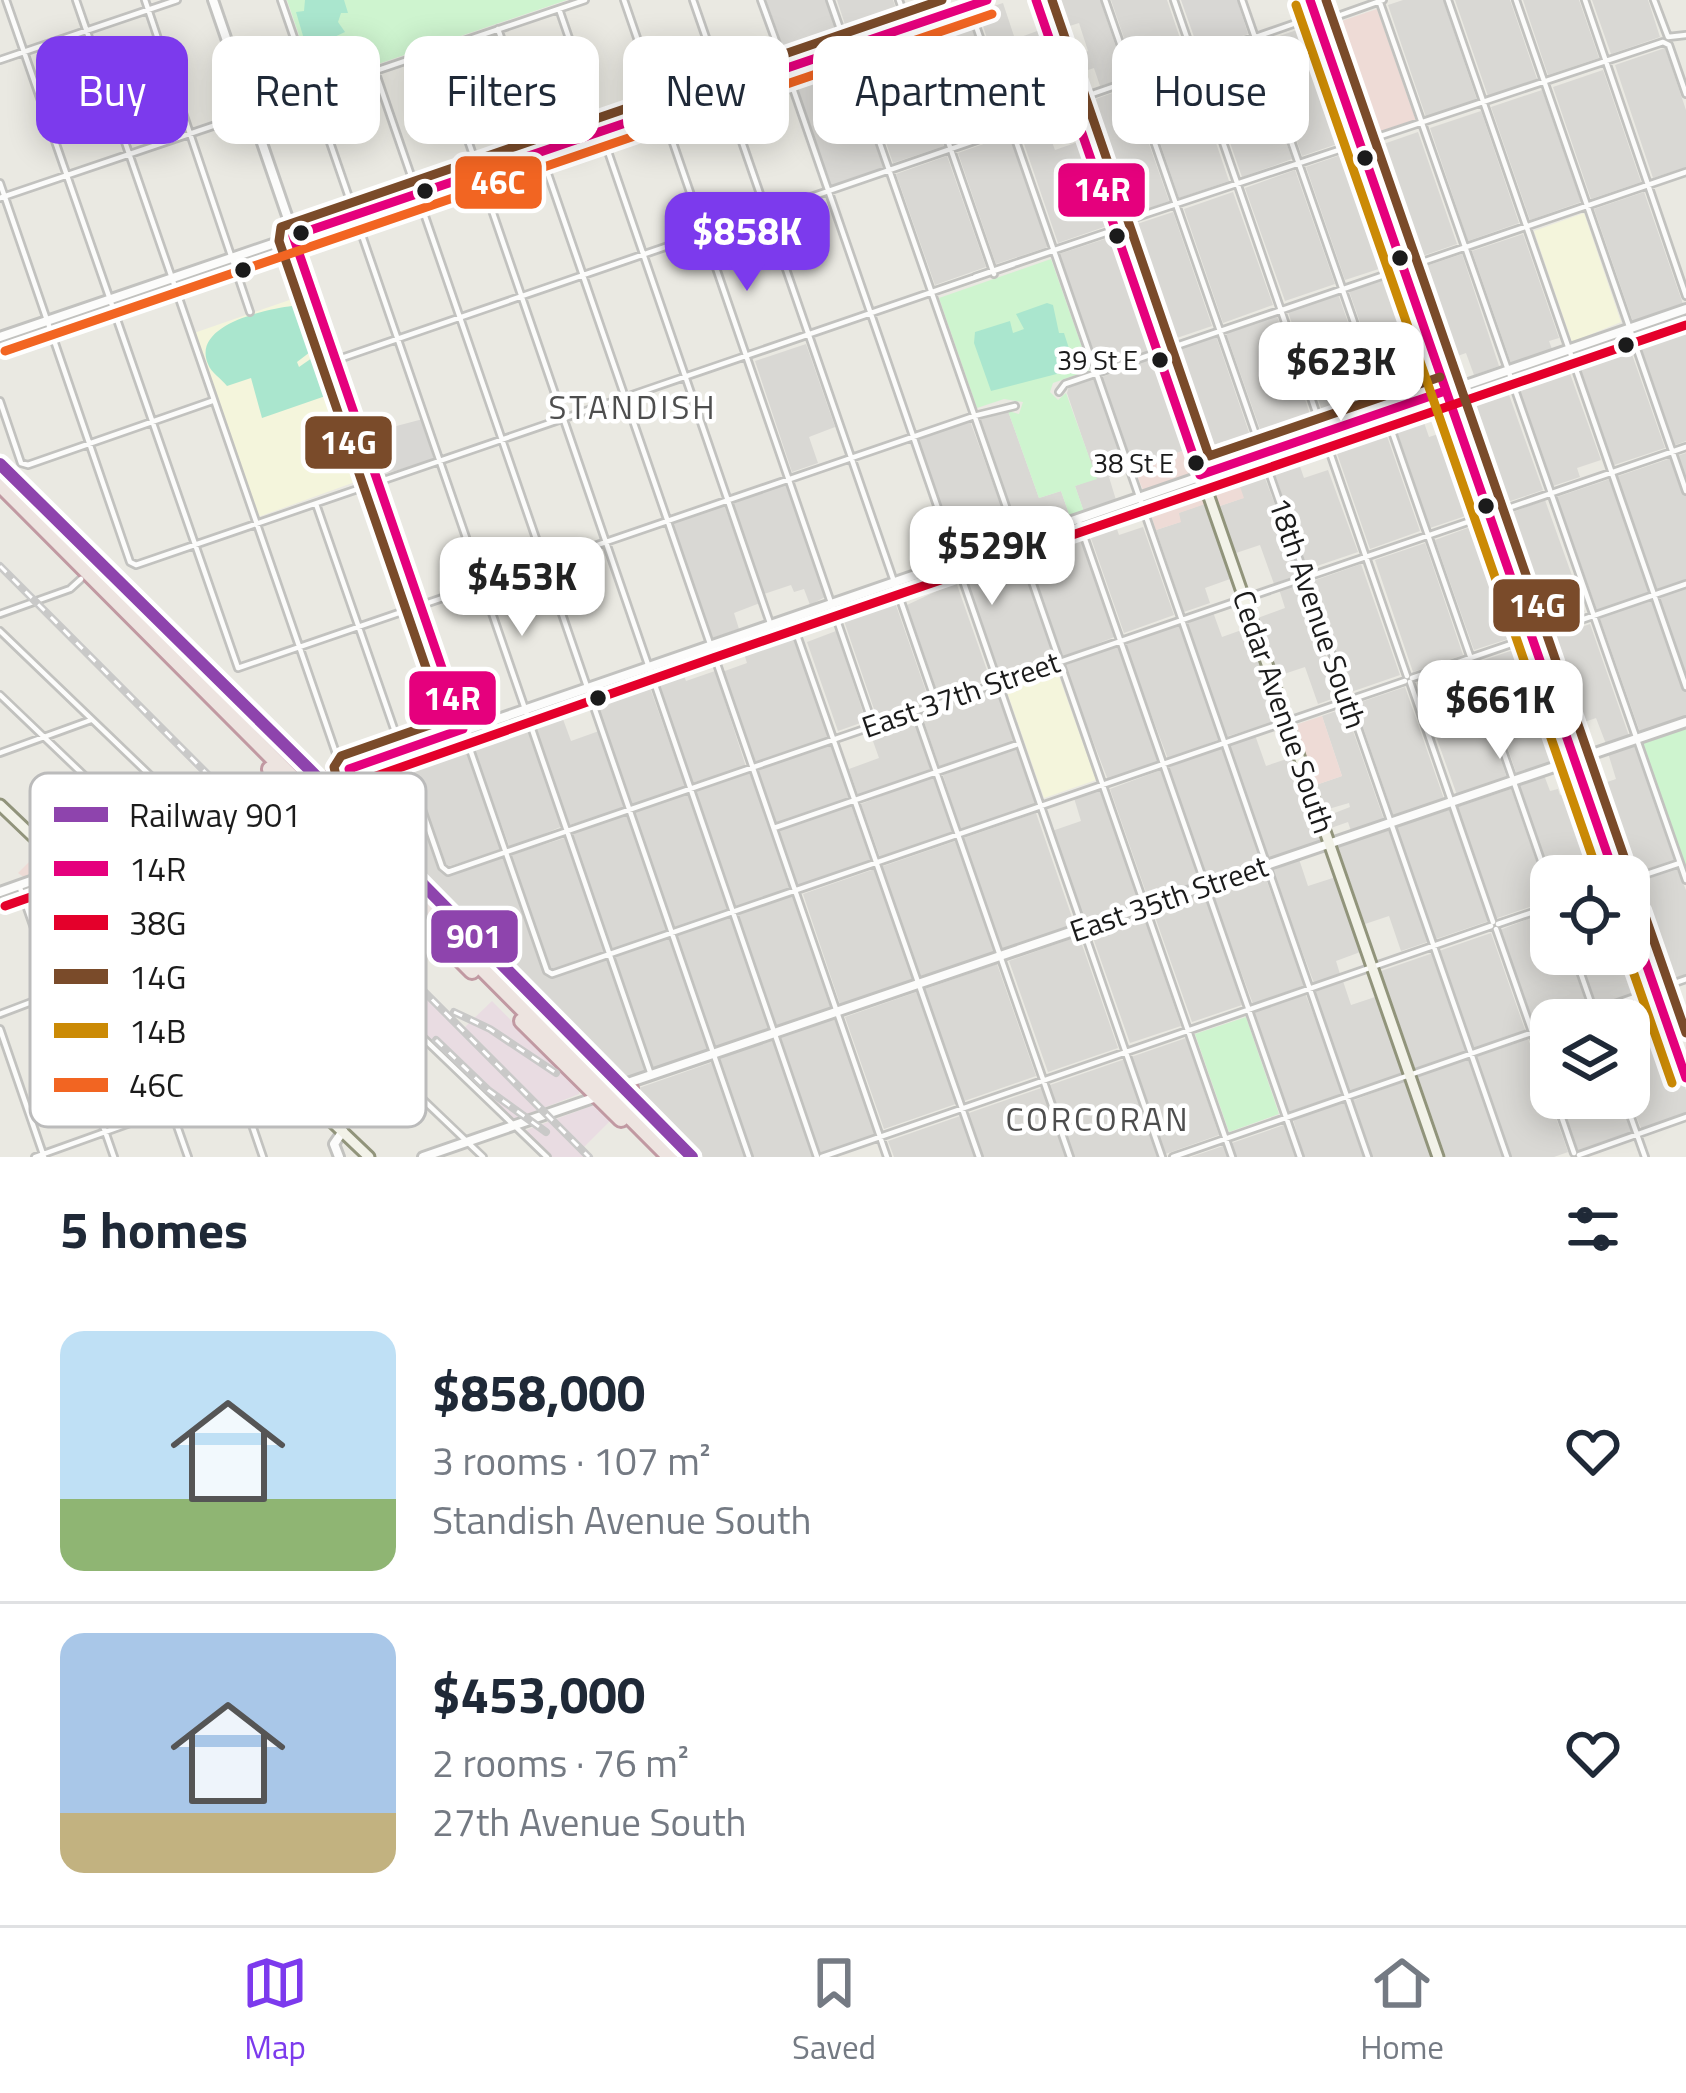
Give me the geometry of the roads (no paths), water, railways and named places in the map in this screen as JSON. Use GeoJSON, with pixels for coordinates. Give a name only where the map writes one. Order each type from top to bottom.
{"type":"FeatureCollection","features":[{"type":"Feature","properties":{"kind":"highway"},"geometry":{"type":"LineString","coordinates":[[0,484],[280,773]]}},
{"type":"Feature","properties":{"kind":"highway"},"geometry":{"type":"LineString","coordinates":[[0,497],[275,773]]}},
{"type":"Feature","properties":{"kind":"highway"},"geometry":{"type":"LineString","coordinates":[[270,769],[271,773]]}},
{"type":"Feature","properties":{"kind":"highway"},"geometry":{"type":"LineString","coordinates":[[426,914],[658,1157]]}},
{"type":"Feature","properties":{"kind":"highway"},"geometry":{"type":"LineString","coordinates":[[426,925],[670,1157]]}},
{"type":"Feature","properties":{"kind":"highway"},"geometry":{"type":"LineString","coordinates":[[630,1089],[623,1099],[630,1117]]}},
{"type":"Feature","properties":{"kind":"main road","name":"Cedar Avenue South"},"geometry":{"type":"LineString","coordinates":[[1036,0],[1048,36]]}},
{"type":"Feature","properties":{"kind":"main road","name":"Cedar Avenue South"},"geometry":{"type":"LineString","coordinates":[[1086,144],[1438,1157]]}},
{"type":"Feature","properties":{"kind":"main road"},"geometry":{"type":"LineString","coordinates":[[0,805],[30,833]]}},
{"type":"Feature","properties":{"kind":"main road"},"geometry":{"type":"LineString","coordinates":[[338,1127],[369,1157]]}},
{"type":"Feature","properties":{"kind":"street"},"geometry":{"type":"LineString","coordinates":[[7,0],[236,667],[1015,406]]}},
{"type":"Feature","properties":{"kind":"street"},"geometry":{"type":"LineString","coordinates":[[76,0],[338,759]]}},
{"type":"Feature","properties":{"kind":"street"},"geometry":{"type":"LineString","coordinates":[[145,0],[250,312]]}},
{"type":"Feature","properties":{"kind":"street"},"geometry":{"type":"LineString","coordinates":[[0,60],[177,0]]}},
{"type":"Feature","properties":{"kind":"street"},"geometry":{"type":"LineString","coordinates":[[214,0],[226,36]]}},
{"type":"Feature","properties":{"kind":"street"},"geometry":{"type":"LineString","coordinates":[[281,0],[293,36]]}},
{"type":"Feature","properties":{"kind":"street"},"geometry":{"type":"LineString","coordinates":[[478,36],[585,0]]}},
{"type":"Feature","properties":{"kind":"street"},"geometry":{"type":"LineString","coordinates":[[624,0],[637,36]]}},
{"type":"Feature","properties":{"kind":"street"},"geometry":{"type":"LineString","coordinates":[[693,0],[705,36]]}},
{"type":"Feature","properties":{"kind":"street"},"geometry":{"type":"LineString","coordinates":[[761,0],[774,36]]}},
{"type":"Feature","properties":{"kind":"street"},"geometry":{"type":"LineString","coordinates":[[830,0],[843,36]]}},
{"type":"Feature","properties":{"kind":"street"},"geometry":{"type":"LineString","coordinates":[[899,0],[993,272]]}},
{"type":"Feature","properties":{"kind":"street"},"geometry":{"type":"LineString","coordinates":[[882,36],[987,0]]}},
{"type":"Feature","properties":{"kind":"street","name":"18th Avenue South"},"geometry":{"type":"LineString","coordinates":[[1105,0],[1117,36]]}},
{"type":"Feature","properties":{"kind":"street"},"geometry":{"type":"LineString","coordinates":[[1174,0],[1186,36]]}},
{"type":"Feature","properties":{"kind":"street"},"geometry":{"type":"LineString","coordinates":[[1242,0],[1254,36]]}},
{"type":"Feature","properties":{"kind":"street"},"geometry":{"type":"LineString","coordinates":[[1310,0],[1608,855]]}},
{"type":"Feature","properties":{"kind":"street"},"geometry":{"type":"LineString","coordinates":[[1262,36],[1381,0],[1686,880]]}},
{"type":"Feature","properties":{"kind":"street"},"geometry":{"type":"LineString","coordinates":[[1448,0],[1686,687]]}},
{"type":"Feature","properties":{"kind":"street"},"geometry":{"type":"LineString","coordinates":[[1516,0],[1686,491]]}},
{"type":"Feature","properties":{"kind":"street"},"geometry":{"type":"LineString","coordinates":[[1586,0],[1686,296]]}},
{"type":"Feature","properties":{"kind":"street"},"geometry":{"type":"LineString","coordinates":[[1654,0],[1666,36],[1672,40],[1686,35]]}},
{"type":"Feature","properties":{"kind":"street"},"geometry":{"type":"LineString","coordinates":[[968,3],[980,36]]}},
{"type":"Feature","properties":{"kind":"street"},"geometry":{"type":"LineString","coordinates":[[559,9],[770,623]]}},
{"type":"Feature","properties":{"kind":"street"},"geometry":{"type":"LineString","coordinates":[[498,29],[887,1157]]}},
{"type":"Feature","properties":{"kind":"street"},"geometry":{"type":"LineString","coordinates":[[0,183],[132,564],[1092,238],[1146,214],[1660,43],[1670,45],[1686,94]]}},
{"type":"Feature","properties":{"kind":"street"},"geometry":{"type":"LineString","coordinates":[[789,78],[1162,1157]]}},
{"type":"Feature","properties":{"kind":"street"},"geometry":{"type":"LineString","coordinates":[[380,86],[749,1157]]}},
{"type":"Feature","properties":{"kind":"street"},"geometry":{"type":"LineString","coordinates":[[0,337],[623,124]]}},
{"type":"Feature","properties":{"kind":"street"},"geometry":{"type":"LineString","coordinates":[[2,197],[212,127]]}},
{"type":"Feature","properties":{"kind":"street"},"geometry":{"type":"LineString","coordinates":[[262,144],[550,974],[1686,584]]}},
{"type":"Feature","properties":{"kind":"street"},"geometry":{"type":"LineString","coordinates":[[330,144],[652,1077]]}},
{"type":"Feature","properties":{"kind":"street"},"geometry":{"type":"LineString","coordinates":[[469,144],[819,1157],[1530,913]]}},
{"type":"Feature","properties":{"kind":"street"},"geometry":{"type":"LineString","coordinates":[[674,144],[873,725]]}},
{"type":"Feature","properties":{"kind":"street"},"geometry":{"type":"LineString","coordinates":[[743,144],[936,704]]}},
{"type":"Feature","properties":{"kind":"street"},"geometry":{"type":"LineString","coordinates":[[880,144],[1232,1157]]}},
{"type":"Feature","properties":{"kind":"street"},"geometry":{"type":"LineString","coordinates":[[336,360],[965,144]]}},
{"type":"Feature","properties":{"kind":"street"},"geometry":{"type":"LineString","coordinates":[[1017,144],[1368,1157]]}},
{"type":"Feature","properties":{"kind":"street","name":"18th Avenue South"},"geometry":{"type":"LineString","coordinates":[[1154,144],[1507,1157]]}},
{"type":"Feature","properties":{"kind":"street"},"geometry":{"type":"LineString","coordinates":[[1223,144],[1530,1026]]}},
{"type":"Feature","properties":{"kind":"street"},"geometry":{"type":"LineString","coordinates":[[1291,144],[1539,855]]}},
{"type":"Feature","properties":{"kind":"street"},"geometry":{"type":"LineString","coordinates":[[1058,392],[1065,384],[1218,329],[1686,172]]}},
{"type":"Feature","properties":{"kind":"street"},"geometry":{"type":"LineString","coordinates":[[338,773],[1686,309]]}},
{"type":"Feature","properties":{"kind":"street"},"geometry":{"type":"LineString","coordinates":[[0,401],[24,465],[212,401]]}},
{"type":"Feature","properties":{"kind":"street","name":"East 37th Street"},"geometry":{"type":"LineString","coordinates":[[426,821],[442,867],[451,872],[1686,447]]}},
{"type":"Feature","properties":{"kind":"street"},"geometry":{"type":"LineString","coordinates":[[316,504],[401,750]]}},
{"type":"Feature","properties":{"kind":"street"},"geometry":{"type":"LineString","coordinates":[[1077,518],[1300,1157]]}},
{"type":"Feature","properties":{"kind":"street"},"geometry":{"type":"LineString","coordinates":[[0,614],[70,589],[82,579]]}},
{"type":"Feature","properties":{"kind":"street"},"geometry":{"type":"LineString","coordinates":[[790,616],[979,1157]]}},
{"type":"Feature","properties":{"kind":"street"},"geometry":{"type":"LineString","coordinates":[[0,632],[147,773]]}},
{"type":"Feature","properties":{"kind":"street"},"geometry":{"type":"LineString","coordinates":[[0,694],[82,773]]}},
{"type":"Feature","properties":{"kind":"street"},"geometry":{"type":"LineString","coordinates":[[915,711],[1070,1157]]}},
{"type":"Feature","properties":{"kind":"street"},"geometry":{"type":"LineString","coordinates":[[0,753],[91,720]]}},
{"type":"Feature","properties":{"kind":"street","name":"East 35th Street"},"geometry":{"type":"LineString","coordinates":[[603,1095],[1686,722]]}},
{"type":"Feature","properties":{"kind":"street"},"geometry":{"type":"LineString","coordinates":[[772,829],[1018,744]]}},
{"type":"Feature","properties":{"kind":"street","name":"East 37th Street"},"geometry":{"type":"LineString","coordinates":[[401,750],[409,773]]}},
{"type":"Feature","properties":{"kind":"street"},"geometry":{"type":"LineString","coordinates":[[340,773],[349,769]]}},
{"type":"Feature","properties":{"kind":"street"},"geometry":{"type":"LineString","coordinates":[[1650,873],[1680,863]]}},
{"type":"Feature","properties":{"kind":"street"},"geometry":{"type":"LineString","coordinates":[[0,892],[30,881]]}},
{"type":"Feature","properties":{"kind":"street"},"geometry":{"type":"LineString","coordinates":[[19,885],[30,917]]}},
{"type":"Feature","properties":{"kind":"street"},"geometry":{"type":"LineString","coordinates":[[1650,975],[1686,1078]]}},
{"type":"Feature","properties":{"kind":"street"},"geometry":{"type":"LineString","coordinates":[[1629,999],[1686,979]]}},
{"type":"Feature","properties":{"kind":"street"},"geometry":{"type":"LineString","coordinates":[[0,1014],[30,1003]]}},
{"type":"Feature","properties":{"kind":"street"},"geometry":{"type":"LineString","coordinates":[[0,1029],[30,1116]]}},
{"type":"Feature","properties":{"kind":"street"},"geometry":{"type":"LineString","coordinates":[[1173,1157],[1530,1033]]}},
{"type":"Feature","properties":{"kind":"street"},"geometry":{"type":"LineString","coordinates":[[426,1042],[548,1157]]}},
{"type":"Feature","properties":{"kind":"street","name":"East 35th Street"},"geometry":{"type":"LineString","coordinates":[[423,1157],[630,1089],[652,1077]]}},
{"type":"Feature","properties":{"kind":"street"},"geometry":{"type":"LineString","coordinates":[[426,1103],[483,1157]]}},
{"type":"Feature","properties":{"kind":"street"},"geometry":{"type":"LineString","coordinates":[[1563,1119],[1576,1156],[1686,1117]]}},
{"type":"Feature","properties":{"kind":"street"},"geometry":{"type":"LineString","coordinates":[[1631,1119],[1645,1157]]}},
{"type":"Feature","properties":{"kind":"street"},"geometry":{"type":"LineString","coordinates":[[34,1127],[44,1156]]}},
{"type":"Feature","properties":{"kind":"street"},"geometry":{"type":"LineString","coordinates":[[102,1127],[114,1157]]}},
{"type":"Feature","properties":{"kind":"street"},"geometry":{"type":"LineString","coordinates":[[34,1157],[118,1127]]}},
{"type":"Feature","properties":{"kind":"street"},"geometry":{"type":"LineString","coordinates":[[177,1127],[188,1157]]}},
{"type":"Feature","properties":{"kind":"street"},"geometry":{"type":"LineString","coordinates":[[253,1127],[263,1157]]}},
{"type":"Feature","properties":{"kind":"street"},"geometry":{"type":"LineString","coordinates":[[338,1157],[334,1144],[343,1132]]}},
{"type":"Feature","properties":{"kind":"railway"},"geometry":{"type":"LineString","coordinates":[[0,566],[206,773]]}},
{"type":"Feature","properties":{"kind":"railway"},"geometry":{"type":"LineString","coordinates":[[426,993],[589,1157]]}},
{"type":"Feature","properties":{"kind":"railway"},"geometry":{"type":"LineString","coordinates":[[454,1012],[490,1029],[556,1073]]}},
{"type":"Feature","properties":{"kind":"railway"},"geometry":{"type":"LineString","coordinates":[[436,1040],[488,1090],[546,1132]]}},
{"type":"Feature","properties":{"kind":"rail line","name":"901"},"geometry":{"type":"LineString","coordinates":[[0,464],[313,773]]}},
{"type":"Feature","properties":{"kind":"rail line","name":"901"},"geometry":{"type":"LineString","coordinates":[[426,888],[692,1157]]}},
{"type":"Feature","properties":{"kind":"place","name":"39 St E"},"geometry":{"type":"Point","coordinates":[1160,360]}},
{"type":"Feature","properties":{"kind":"place","name":"38 St E"},"geometry":{"type":"Point","coordinates":[1196,463]}},
{"type":"Feature","properties":{"kind":"district","name":"STANDISH"},"geometry":{"type":"Point","coordinates":[633,407]}},
{"type":"Feature","properties":{"kind":"district","name":"CORCORAN"},"geometry":{"type":"Point","coordinates":[1098,1119]}}]}
